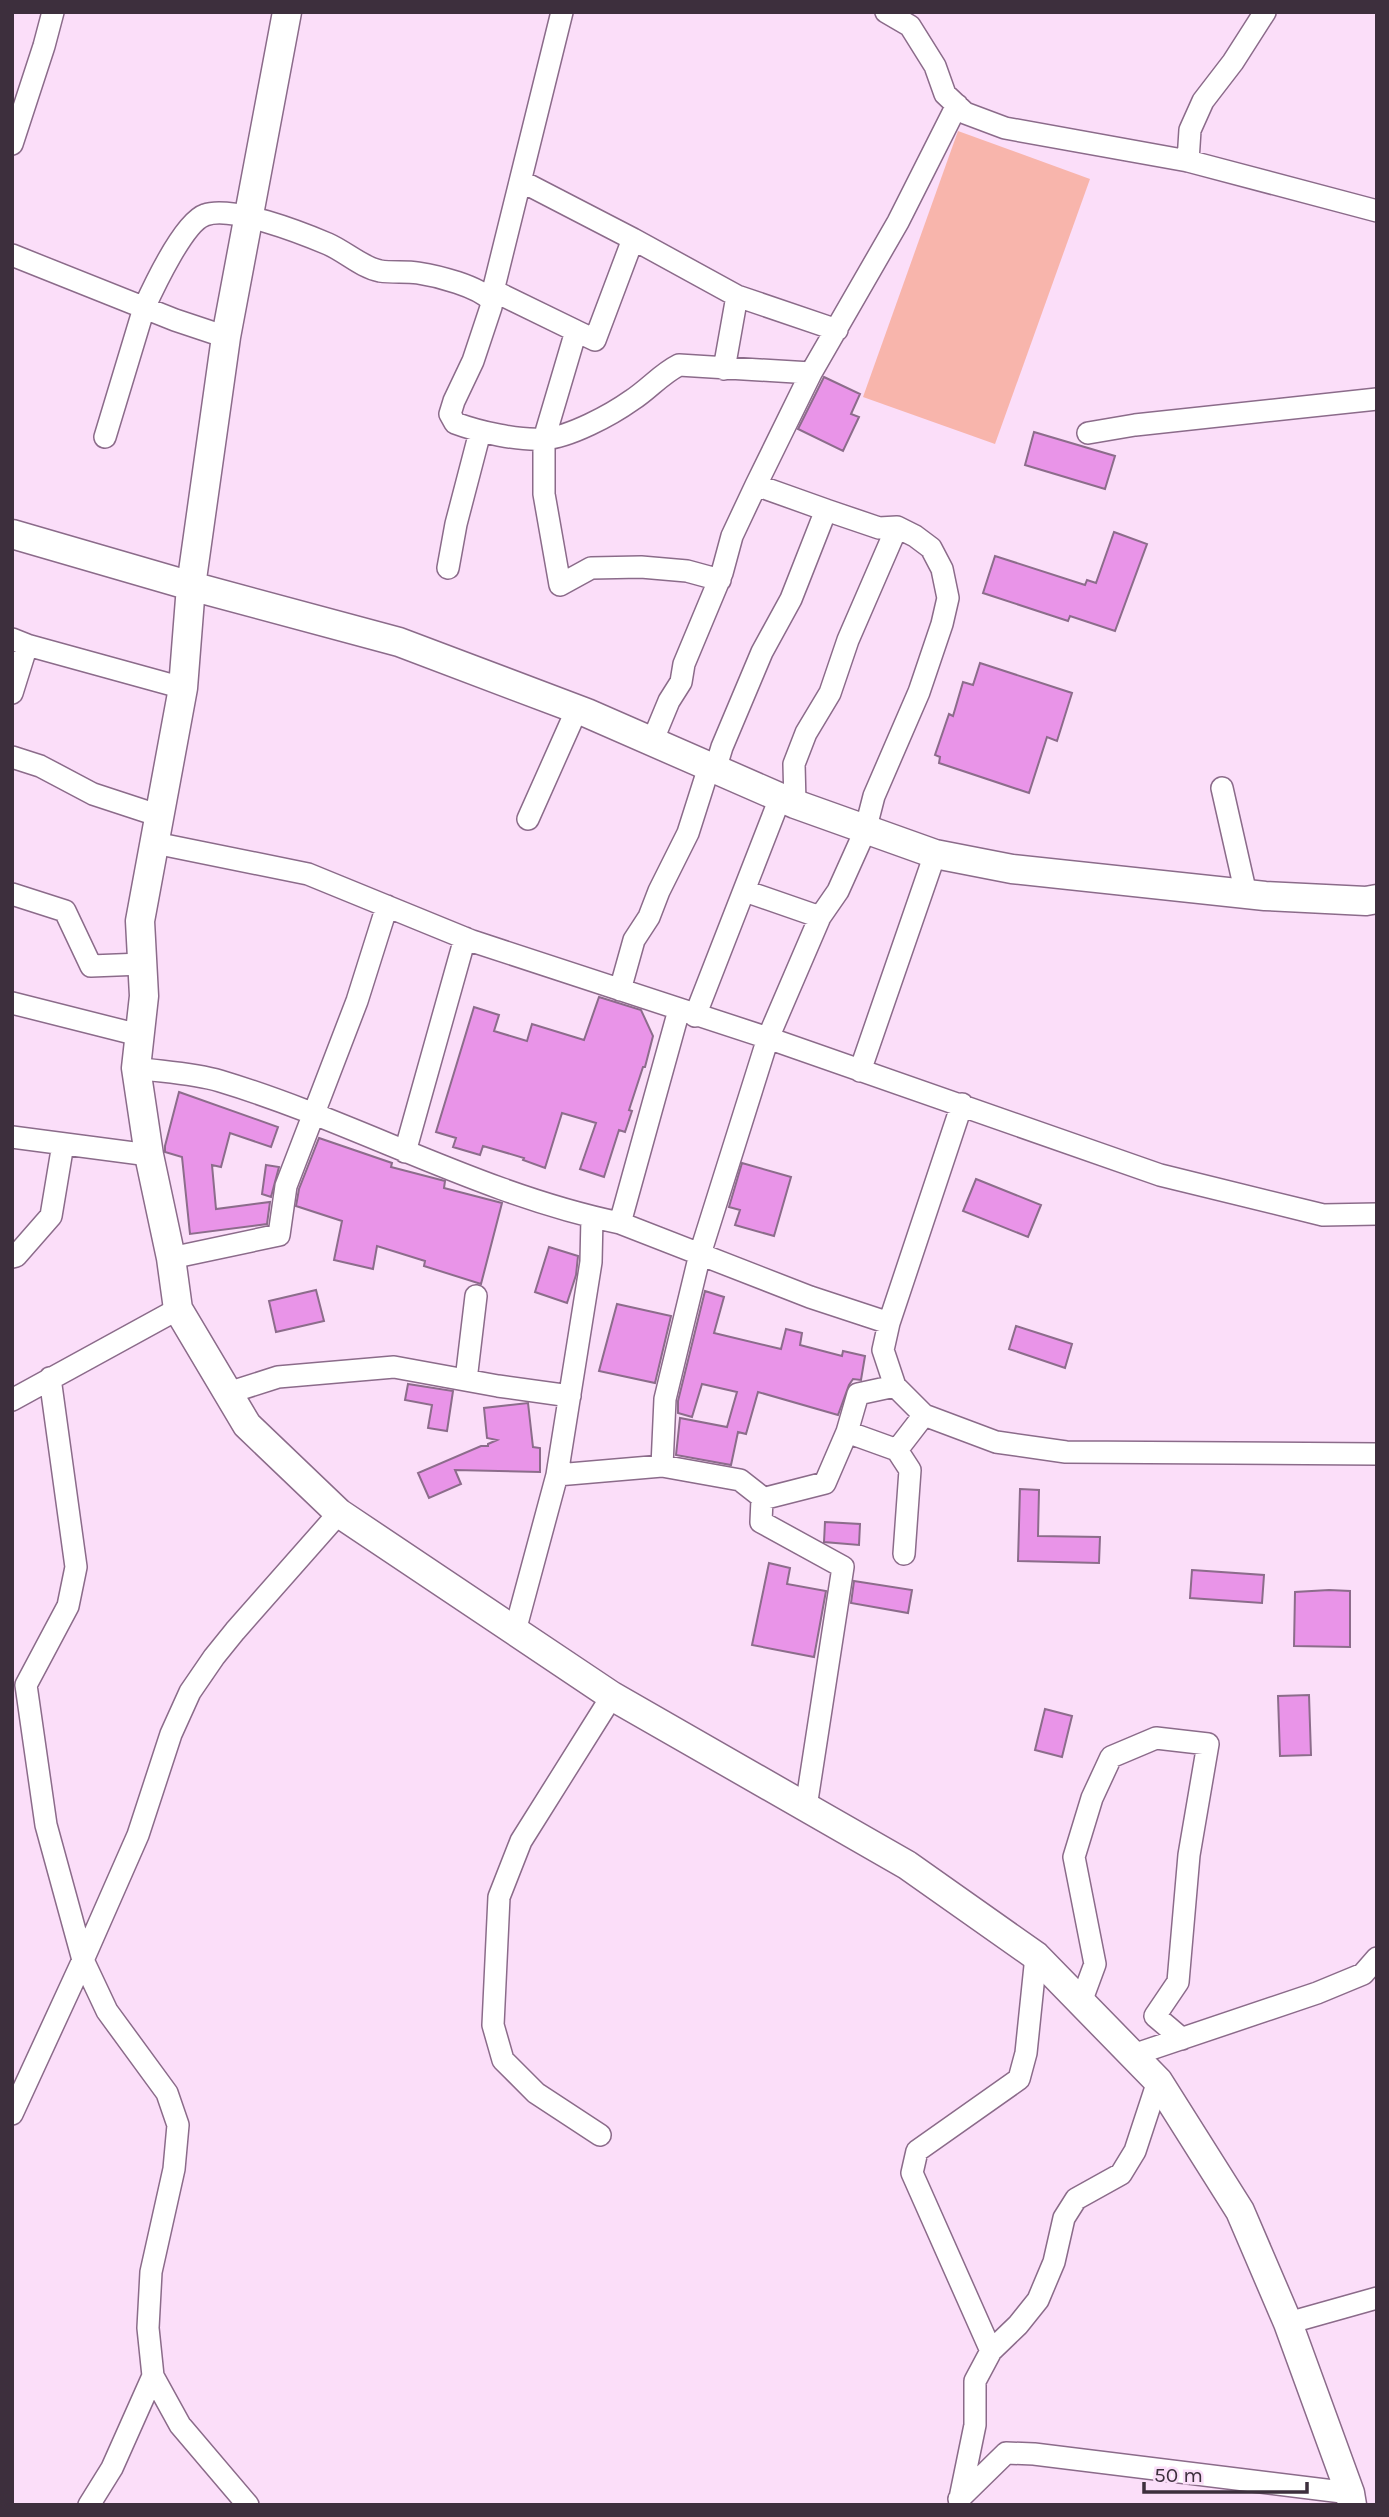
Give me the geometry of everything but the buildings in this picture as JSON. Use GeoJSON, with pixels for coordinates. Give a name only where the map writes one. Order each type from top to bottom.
{"type":"FeatureCollection","features":[{"type":"Feature","properties":{"kind":"street"},"geometry":{"type":"LineString","coordinates":[[12,144],[53,12]]}},
{"type":"Feature","properties":{"kind":"street"},"geometry":{"type":"LineString","coordinates":[[287,12],[226,337],[191,586],[183,688],[140,921],[144,996],[136,1068],[149,1156],[171,1258],[178,1309],[247,1425],[339,1513],[612,1696],[907,1865],[1036,1956],[1158,2081],[1240,2211],[1288,2323],[1351,2499],[1034,2454],[1006,2453],[959,2501]]}},
{"type":"Feature","properties":{"kind":"street"},"geometry":{"type":"LineString","coordinates":[[562,12],[491,307],[473,362],[454,401],[450,414],[454,423],[480,432],[544,439],[562,436],[619,409],[645,391],[664,372],[680,365],[811,373]]}},
{"type":"Feature","properties":{"kind":"street"},"geometry":{"type":"LineString","coordinates":[[887,12],[910,26],[935,66],[945,94],[965,113],[1005,128],[1188,161],[1377,211]]}},
{"type":"Feature","properties":{"kind":"street"},"geometry":{"type":"LineString","coordinates":[[1188,161],[1190,130],[1203,101],[1233,62],[1265,12]]}},
{"type":"Feature","properties":{"kind":"street"},"geometry":{"type":"LineString","coordinates":[[652,742],[669,701],[681,682],[684,664],[720,580],[733,536],[756,485],[811,373],[898,222],[957,105]]}},
{"type":"Feature","properties":{"kind":"street"},"geometry":{"type":"LineString","coordinates":[[521,181],[737,296],[837,330]]}},
{"type":"Feature","properties":{"kind":"street"},"geometry":{"type":"LineString","coordinates":[[105,437],[144,308],[194,220],[205,214],[218,212],[248,215],[329,245],[353,260],[379,271],[420,273],[463,285],[595,340],[633,239]]}},
{"type":"Feature","properties":{"kind":"street"},"geometry":{"type":"LineString","coordinates":[[12,256],[226,337]]}},
{"type":"Feature","properties":{"kind":"street"},"geometry":{"type":"LineString","coordinates":[[724,369],[737,296]]}},
{"type":"Feature","properties":{"kind":"street"},"geometry":{"type":"LineString","coordinates":[[576,331],[544,439],[544,494],[560,585],[591,568],[641,567],[687,571],[720,580]]}},
{"type":"Feature","properties":{"kind":"street"},"geometry":{"type":"LineString","coordinates":[[1088,433],[1135,425],[1377,399]]}},
{"type":"Feature","properties":{"kind":"street"},"geometry":{"type":"LineString","coordinates":[[448,568],[456,524],[480,432]]}},
{"type":"Feature","properties":{"kind":"street"},"geometry":{"type":"LineString","coordinates":[[662,1466],[665,1399],[700,1254],[768,1038],[820,917],[838,891],[865,831],[874,796],[919,692],[948,598],[942,569],[931,548],[915,536],[897,527],[879,528],[756,485]]}},
{"type":"Feature","properties":{"kind":"street"},"geometry":{"type":"LineString","coordinates":[[620,990],[634,940],[649,917],[688,833],[712,768],[762,652],[791,599],[826,510]]}},
{"type":"Feature","properties":{"kind":"street"},"geometry":{"type":"LineString","coordinates":[[620,1223],[687,1013],[788,801],[794,764],[806,733],[830,693],[848,640],[897,527]]}},
{"type":"Feature","properties":{"kind":"street"},"geometry":{"type":"LineString","coordinates":[[12,534],[399,642],[577,709],[788,801],[865,831],[935,854],[1012,869],[1247,894],[1373,901]]}},
{"type":"Feature","properties":{"kind":"street"},"geometry":{"type":"LineString","coordinates":[[12,693],[20,642],[183,688]]}},
{"type":"Feature","properties":{"kind":"street"},"geometry":{"type":"LineString","coordinates":[[528,819],[577,709]]}},
{"type":"Feature","properties":{"kind":"street"},"geometry":{"type":"LineString","coordinates":[[12,757],[40,766],[93,794],[160,816]]}},
{"type":"Feature","properties":{"kind":"street"},"geometry":{"type":"LineString","coordinates":[[1222,788],[1247,894]]}},
{"type":"Feature","properties":{"kind":"street"},"geometry":{"type":"LineString","coordinates":[[155,843],[308,874],[465,938],[962,1104],[1160,1175],[1324,1214],[1377,1214]]}},
{"type":"Feature","properties":{"kind":"street"},"geometry":{"type":"LineString","coordinates":[[860,1071],[935,854]]}},
{"type":"Feature","properties":{"kind":"street"},"geometry":{"type":"LineString","coordinates":[[746,891],[820,917]]}},
{"type":"Feature","properties":{"kind":"street"},"geometry":{"type":"LineString","coordinates":[[12,894],[65,911],[91,966],[142,964]]}},
{"type":"Feature","properties":{"kind":"street"},"geometry":{"type":"LineString","coordinates":[[171,1258],[279,1235],[286,1186],[357,1001],[387,906]]}},
{"type":"Feature","properties":{"kind":"street"},"geometry":{"type":"LineString","coordinates":[[405,1152],[465,938]]}},
{"type":"Feature","properties":{"kind":"street"},"geometry":{"type":"LineString","coordinates":[[12,1003],[139,1035]]}},
{"type":"Feature","properties":{"kind":"street"},"geometry":{"type":"LineString","coordinates":[[136,1068],[217,1080],[314,1112],[358,1133],[502,1190],[620,1223],[810,1297],[889,1323]]}},
{"type":"Feature","properties":{"kind":"street"},"geometry":{"type":"LineString","coordinates":[[962,1104],[889,1323],[883,1350],[895,1386],[924,1415],[996,1442],[1066,1452],[1377,1454]]}},
{"type":"Feature","properties":{"kind":"street"},"geometry":{"type":"LineString","coordinates":[[12,1137],[149,1156]]}},
{"type":"Feature","properties":{"kind":"street"},"geometry":{"type":"LineString","coordinates":[[12,1257],[16,1256],[51,1216],[63,1144]]}},
{"type":"Feature","properties":{"kind":"street"},"geometry":{"type":"LineString","coordinates":[[515,1631],[557,1475],[591,1262],[592,1217]]}},
{"type":"Feature","properties":{"kind":"street"},"geometry":{"type":"LineString","coordinates":[[466,1380],[476,1296]]}},
{"type":"Feature","properties":{"kind":"street"},"geometry":{"type":"LineString","coordinates":[[12,1400],[178,1309]]}},
{"type":"Feature","properties":{"kind":"street"},"geometry":{"type":"LineString","coordinates":[[228,1393],[278,1377],[394,1367],[570,1396]]}},
{"type":"Feature","properties":{"kind":"street"},"geometry":{"type":"LineString","coordinates":[[50,1378],[76,1567],[68,1605],[26,1685],[46,1825],[83,1960],[107,2011],[167,2094],[178,2125],[174,2169],[151,2272],[148,2328],[153,2376],[180,2426],[248,2505]]}},
{"type":"Feature","properties":{"kind":"street"},"geometry":{"type":"LineString","coordinates":[[763,1498],[825,1483],[847,1432],[858,1394],[895,1386]]}},
{"type":"Feature","properties":{"kind":"street"},"geometry":{"type":"LineString","coordinates":[[897,1450],[924,1415]]}},
{"type":"Feature","properties":{"kind":"street"},"geometry":{"type":"LineString","coordinates":[[847,1432],[897,1450],[909,1470],[904,1554]]}},
{"type":"Feature","properties":{"kind":"street"},"geometry":{"type":"LineString","coordinates":[[557,1475],[662,1466],[740,1480],[763,1498]]}},
{"type":"Feature","properties":{"kind":"street"},"geometry":{"type":"LineString","coordinates":[[763,1498],[761,1522],[843,1567],[806,1807]]}},
{"type":"Feature","properties":{"kind":"street"},"geometry":{"type":"LineString","coordinates":[[12,2114],[138,1835],[171,1734],[190,1692],[235,1630],[339,1513]]}},
{"type":"Feature","properties":{"kind":"street"},"geometry":{"type":"LineString","coordinates":[[600,2135],[536,2093],[503,2060],[493,2025],[493,2013],[499,1897],[521,1841],[612,1696]]}},
{"type":"Feature","properties":{"kind":"street"},"geometry":{"type":"LineString","coordinates":[[1081,2002],[1094,1964],[1074,1857],[1093,1798],[1111,1757],[1156,1738],[1208,1744],[1189,1855],[1178,1982],[1155,2016],[1182,2039]]}},
{"type":"Feature","properties":{"kind":"street"},"geometry":{"type":"LineString","coordinates":[[991,2351],[912,2174],[917,2151],[1019,2078],[1026,2053],[1036,1956]]}},
{"type":"Feature","properties":{"kind":"street"},"geometry":{"type":"LineString","coordinates":[[1133,2055],[1317,1993],[1363,1974],[1377,1958]]}},
{"type":"Feature","properties":{"kind":"street"},"geometry":{"type":"LineString","coordinates":[[959,2501],[975,2425],[975,2381],[991,2351],[1018,2325],[1038,2300],[1054,2262],[1064,2218],[1076,2199],[1121,2174],[1135,2151],[1158,2081]]}},
{"type":"Feature","properties":{"kind":"street"},"geometry":{"type":"LineString","coordinates":[[1288,2323],[1377,2298]]}},
{"type":"Feature","properties":{"kind":"street"},"geometry":{"type":"LineString","coordinates":[[89,2505],[112,2468],[153,2376]]}},
{"type":"Feature","properties":{"kind":"shaded area"},"geometry":{"type":"Polygon","coordinates":[[[958,131],[1090,179],[995,444],[863,397],[958,131]]]}}]}
